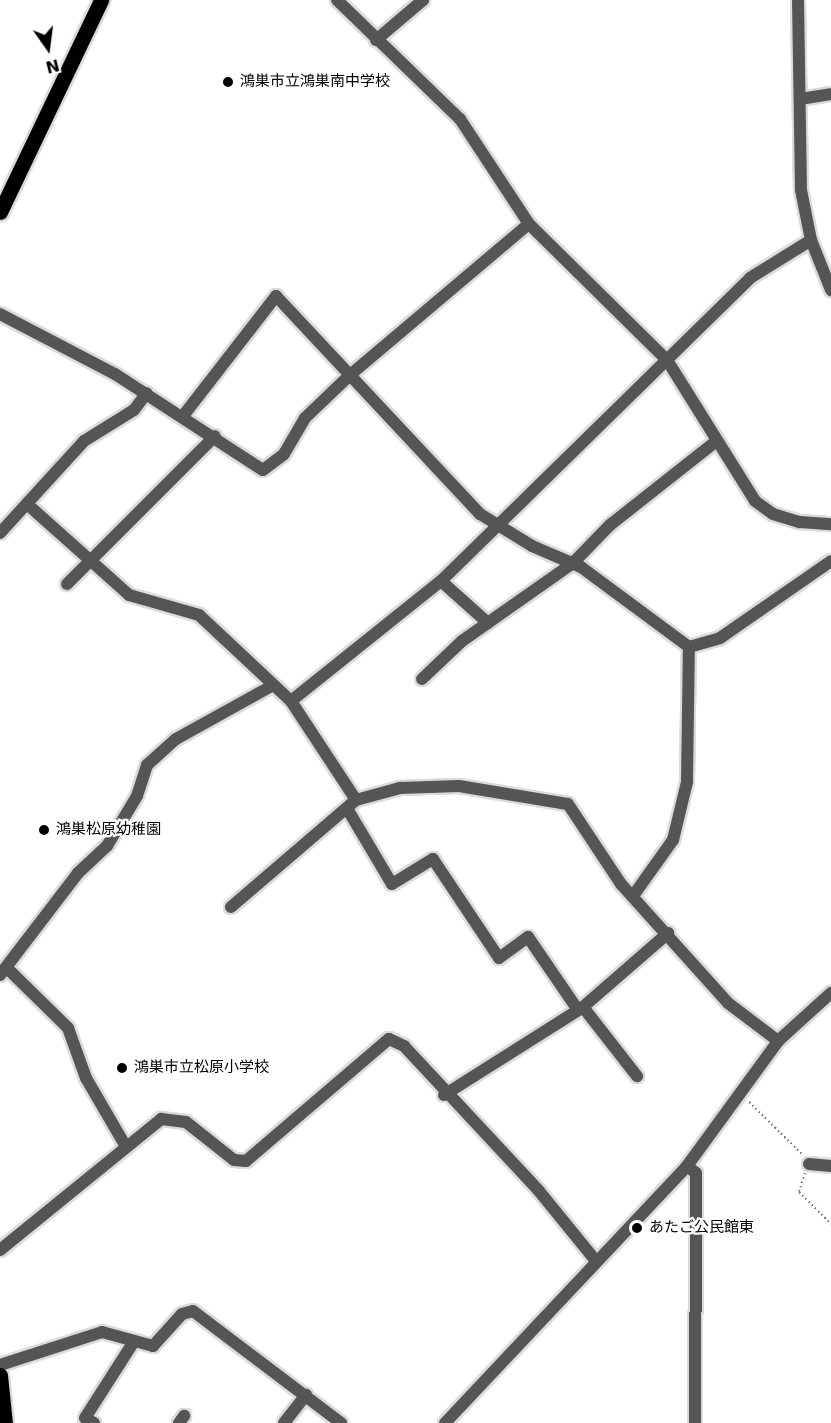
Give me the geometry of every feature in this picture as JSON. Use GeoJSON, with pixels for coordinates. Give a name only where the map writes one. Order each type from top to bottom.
{"type":"FeatureCollection","features":[{"type":"Feature","properties":{"kind":"main road"},"geometry":{"type":"LineString","coordinates":[[0,212],[101,0]]}},
{"type":"Feature","properties":{"kind":"main road"},"geometry":{"type":"LineString","coordinates":[[0,1375],[5,1423]]}},
{"type":"Feature","properties":{"kind":"street"},"geometry":{"type":"LineString","coordinates":[[337,0],[460,119],[530,224],[667,360],[741,485],[773,514],[831,524]]}},
{"type":"Feature","properties":{"kind":"street"},"geometry":{"type":"LineString","coordinates":[[376,40],[423,0]]}},
{"type":"Feature","properties":{"kind":"street"},"geometry":{"type":"LineString","coordinates":[[798,0],[801,190],[811,240],[831,290]]}},
{"type":"Feature","properties":{"kind":"street"},"geometry":{"type":"LineString","coordinates":[[800,99],[831,94]]}},
{"type":"Feature","properties":{"kind":"street"},"geometry":{"type":"LineString","coordinates":[[0,314],[147,393],[263,470],[284,454],[305,418],[350,375],[530,224]]}},
{"type":"Feature","properties":{"kind":"street"},"geometry":{"type":"LineString","coordinates":[[291,701],[441,581],[750,278],[811,240]]}},
{"type":"Feature","properties":{"kind":"street"},"geometry":{"type":"LineString","coordinates":[[183,416],[276,296],[480,514],[573,563],[689,646]]}},
{"type":"Feature","properties":{"kind":"street"},"geometry":{"type":"LineString","coordinates":[[0,533],[84,441],[135,410],[147,393]]}},
{"type":"Feature","properties":{"kind":"street"},"geometry":{"type":"LineString","coordinates":[[67,584],[93,561],[215,436]]}},
{"type":"Feature","properties":{"kind":"street"},"geometry":{"type":"LineString","coordinates":[[422,679],[488,623],[573,563],[610,525],[715,442]]}},
{"type":"Feature","properties":{"kind":"street"},"geometry":{"type":"LineString","coordinates":[[27,504],[129,595],[199,615],[270,687],[291,701],[356,800]]}},
{"type":"Feature","properties":{"kind":"street"},"geometry":{"type":"LineString","coordinates":[[689,646],[720,638],[831,561]]}},
{"type":"Feature","properties":{"kind":"street"},"geometry":{"type":"LineString","coordinates":[[441,581],[488,623]]}},
{"type":"Feature","properties":{"kind":"street"},"geometry":{"type":"LineString","coordinates":[[633,896],[674,840],[687,782],[689,646]]}},
{"type":"Feature","properties":{"kind":"street"},"geometry":{"type":"LineString","coordinates":[[125,1145],[86,1078],[68,1028],[4,971],[78,873],[107,846],[137,796],[147,765],[176,739],[270,687]]}},
{"type":"Feature","properties":{"kind":"street"},"geometry":{"type":"LineString","coordinates":[[231,907],[348,810],[356,800],[400,788],[459,786],[554,797],[568,804],[633,896],[728,1003],[778,1041]]}},
{"type":"Feature","properties":{"kind":"street"},"geometry":{"type":"LineString","coordinates":[[348,810],[392,884],[433,859],[499,958],[528,937],[580,1008],[637,1076]]}},
{"type":"Feature","properties":{"kind":"street"},"geometry":{"type":"LineString","coordinates":[[444,1095],[580,1008],[668,933]]}},
{"type":"Feature","properties":{"kind":"street"},"geometry":{"type":"LineString","coordinates":[[445,1423],[595,1260],[687,1166],[778,1041],[831,993]]}},
{"type":"Feature","properties":{"kind":"street"},"geometry":{"type":"LineString","coordinates":[[0,1250],[125,1145],[161,1119],[186,1122],[234,1160],[246,1161],[389,1039],[404,1046],[444,1095],[538,1191],[595,1260]]}},
{"type":"Feature","properties":{"kind":"street"},"geometry":{"type":"LineString","coordinates":[[808,1164],[831,1166]]}},
{"type":"Feature","properties":{"kind":"street"},"geometry":{"type":"LineString","coordinates":[[687,1166],[696,1173],[694,1423]]}},
{"type":"Feature","properties":{"kind":"street"},"geometry":{"type":"LineString","coordinates":[[0,1365],[102,1332],[133,1343],[153,1346],[182,1314],[193,1311],[341,1423]]}},
{"type":"Feature","properties":{"kind":"street"},"geometry":{"type":"LineString","coordinates":[[94,1423],[85,1418],[133,1343]]}},
{"type":"Feature","properties":{"kind":"street"},"geometry":{"type":"LineString","coordinates":[[284,1423],[306,1395]]}},
{"type":"Feature","properties":{"kind":"path"},"geometry":{"type":"LineString","coordinates":[[738,1093],[808,1164],[800,1192],[831,1224]]}},
{"type":"Feature","properties":{"kind":"place","name":"鴻巣市立鴻巣南中学校"},"geometry":{"type":"Point","coordinates":[228,82]}},
{"type":"Feature","properties":{"kind":"place","name":"鴻巣松原幼稚園"},"geometry":{"type":"Point","coordinates":[44,830]}},
{"type":"Feature","properties":{"kind":"place","name":"鴻巣市立松原小学校"},"geometry":{"type":"Point","coordinates":[122,1068]}},
{"type":"Feature","properties":{"kind":"place","name":"あたご公民館東"},"geometry":{"type":"Point","coordinates":[637,1228]}}]}
